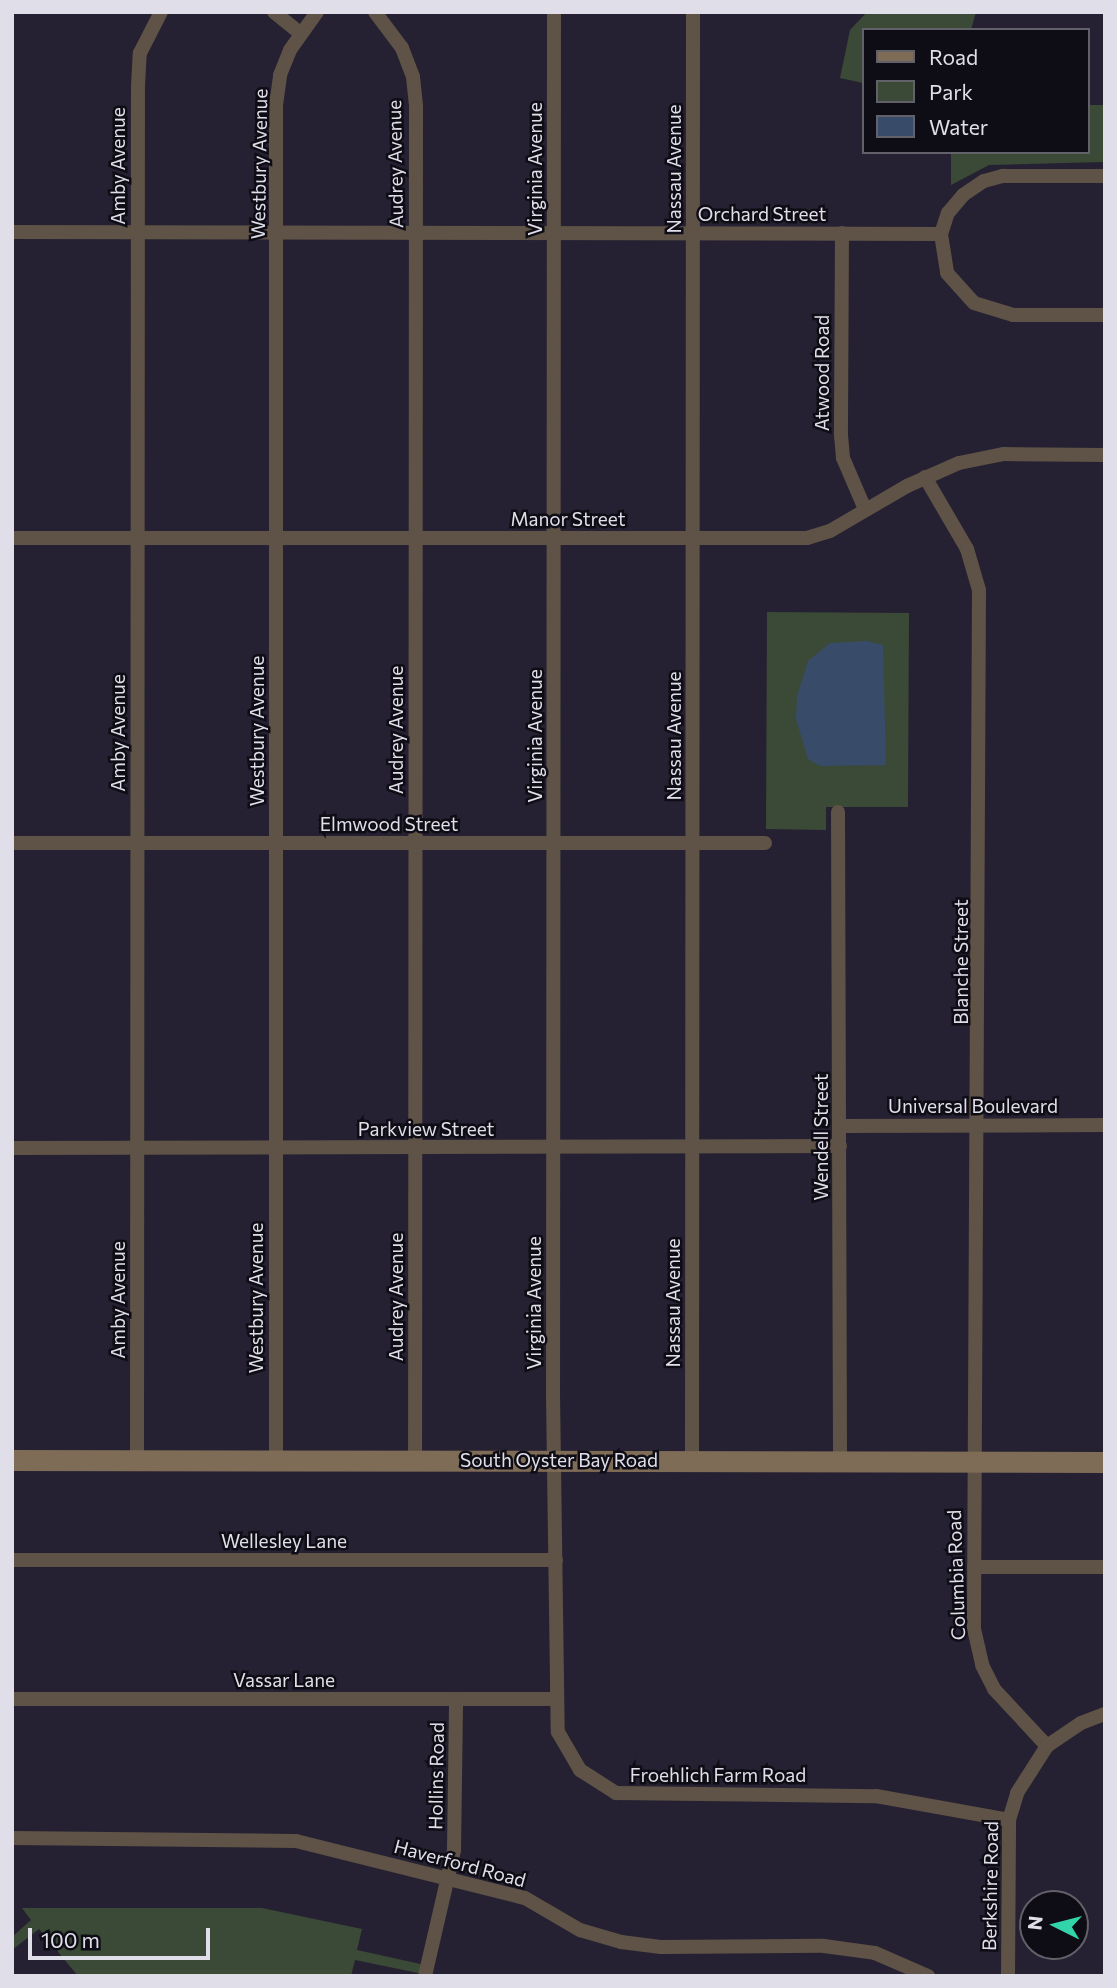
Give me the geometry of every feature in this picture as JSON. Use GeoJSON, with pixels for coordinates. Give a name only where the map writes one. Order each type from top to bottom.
{"type":"FeatureCollection","features":[{"type":"Feature","properties":{"kind":"main road","name":"South Oyster Bay Road"},"geometry":{"type":"LineString","coordinates":[[12,1460],[1105,1462]]}},
{"type":"Feature","properties":{"kind":"street","name":"Amby Avenue"},"geometry":{"type":"LineString","coordinates":[[137,1460],[140,52],[162,12]]}},
{"type":"Feature","properties":{"kind":"street"},"geometry":{"type":"LineString","coordinates":[[274,12],[300,33]]}},
{"type":"Feature","properties":{"kind":"street","name":"Westbury Avenue"},"geometry":{"type":"LineString","coordinates":[[276,1460],[276,233],[279,85],[300,33],[317,12]]}},
{"type":"Feature","properties":{"kind":"street","name":"Audrey Avenue"},"geometry":{"type":"LineString","coordinates":[[374,12],[402,48],[413,77],[415,1460]]}},
{"type":"Feature","properties":{"kind":"street","name":"Virginia Avenue"},"geometry":{"type":"LineString","coordinates":[[555,12],[555,1461]]}},
{"type":"Feature","properties":{"kind":"street","name":"Nassau Avenue"},"geometry":{"type":"LineString","coordinates":[[692,1461],[693,12]]}},
{"type":"Feature","properties":{"kind":"street"},"geometry":{"type":"LineString","coordinates":[[1105,176],[1003,176],[984,181],[963,195],[948,213],[941,234],[947,273],[974,303],[1013,315],[1105,315]]}},
{"type":"Feature","properties":{"kind":"street","name":"Orchard Street"},"geometry":{"type":"LineString","coordinates":[[12,232],[941,234]]}},
{"type":"Feature","properties":{"kind":"street","name":"Atwood Road"},"geometry":{"type":"LineString","coordinates":[[842,233],[841,435],[843,458],[865,509]]}},
{"type":"Feature","properties":{"kind":"street","name":"Manor Street"},"geometry":{"type":"LineString","coordinates":[[12,538],[807,538],[830,531],[925,477],[959,463],[1004,454],[1105,455]]}},
{"type":"Feature","properties":{"kind":"street","name":"Blanche Street"},"geometry":{"type":"LineString","coordinates":[[925,477],[967,549],[979,590],[976,1461]]}},
{"type":"Feature","properties":{"kind":"street","name":"Wendell Street"},"geometry":{"type":"LineString","coordinates":[[838,812],[840,1461]]}},
{"type":"Feature","properties":{"kind":"street","name":"Elmwood Street"},"geometry":{"type":"LineString","coordinates":[[12,843],[765,843]]}},
{"type":"Feature","properties":{"kind":"street","name":"Universal Boulevard"},"geometry":{"type":"LineString","coordinates":[[841,1126],[1105,1125]]}},
{"type":"Feature","properties":{"kind":"street","name":"Parkview Street"},"geometry":{"type":"LineString","coordinates":[[12,1148],[692,1149],[840,1146]]}},
{"type":"Feature","properties":{"kind":"street","name":"Froehlich Farm Road"},"geometry":{"type":"LineString","coordinates":[[555,1461],[558,1732],[567,1753],[589,1780],[616,1793],[876,1796],[1009,1820]]}},
{"type":"Feature","properties":{"kind":"street","name":"Columbia Road"},"geometry":{"type":"LineString","coordinates":[[976,1461],[974,1629],[982,1665],[1006,1705],[1047,1746]]}},
{"type":"Feature","properties":{"kind":"street","name":"Wellesley Lane"},"geometry":{"type":"LineString","coordinates":[[12,1560],[556,1560]]}},
{"type":"Feature","properties":{"kind":"street"},"geometry":{"type":"LineString","coordinates":[[974,1567],[1105,1567]]}},
{"type":"Feature","properties":{"kind":"street","name":"Vassar Lane"},"geometry":{"type":"LineString","coordinates":[[12,1699],[556,1699]]}},
{"type":"Feature","properties":{"kind":"street","name":"Hollins Road"},"geometry":{"type":"LineString","coordinates":[[425,1976],[456,1828],[456,1699]]}},
{"type":"Feature","properties":{"kind":"street","name":"Berkshire Road"},"geometry":{"type":"LineString","coordinates":[[1008,1976],[1009,1820],[1023,1782],[1047,1746],[1081,1723],[1105,1714]]}},
{"type":"Feature","properties":{"kind":"street","name":"Haverford Road"},"geometry":{"type":"LineString","coordinates":[[12,1838],[265,1838],[525,1898],[580,1930],[621,1942],[661,1947],[824,1946],[874,1953],[928,1976]]}},
{"type":"Feature","properties":{"kind":"green space"},"geometry":{"type":"Polygon","coordinates":[[[867,12],[976,12],[972,28],[862,28],[862,83],[840,78],[850,30],[867,12]]]}},
{"type":"Feature","properties":{"kind":"green space"},"geometry":{"type":"Polygon","coordinates":[[[1089,105],[1105,105],[1105,162],[989,165],[951,185],[951,154],[1089,154],[1089,105]]]}},
{"type":"Feature","properties":{"kind":"green space"},"geometry":{"type":"Polygon","coordinates":[[[767,612],[909,613],[908,807],[826,807],[826,830],[766,829],[767,612]]]}},
{"type":"Feature","properties":{"kind":"green space"},"geometry":{"type":"Polygon","coordinates":[[[22,1908],[262,1908],[362,1929],[357,1950],[425,1965],[423,1974],[355,1960],[351,1976],[78,1976],[39,1929],[12,1950],[12,1937],[31,1920],[22,1908]]]}},
{"type":"Feature","properties":{"kind":"water"},"geometry":{"type":"Polygon","coordinates":[[[867,641],[883,645],[886,765],[820,766],[808,759],[796,719],[797,696],[808,661],[830,643],[867,641]]]}}]}
